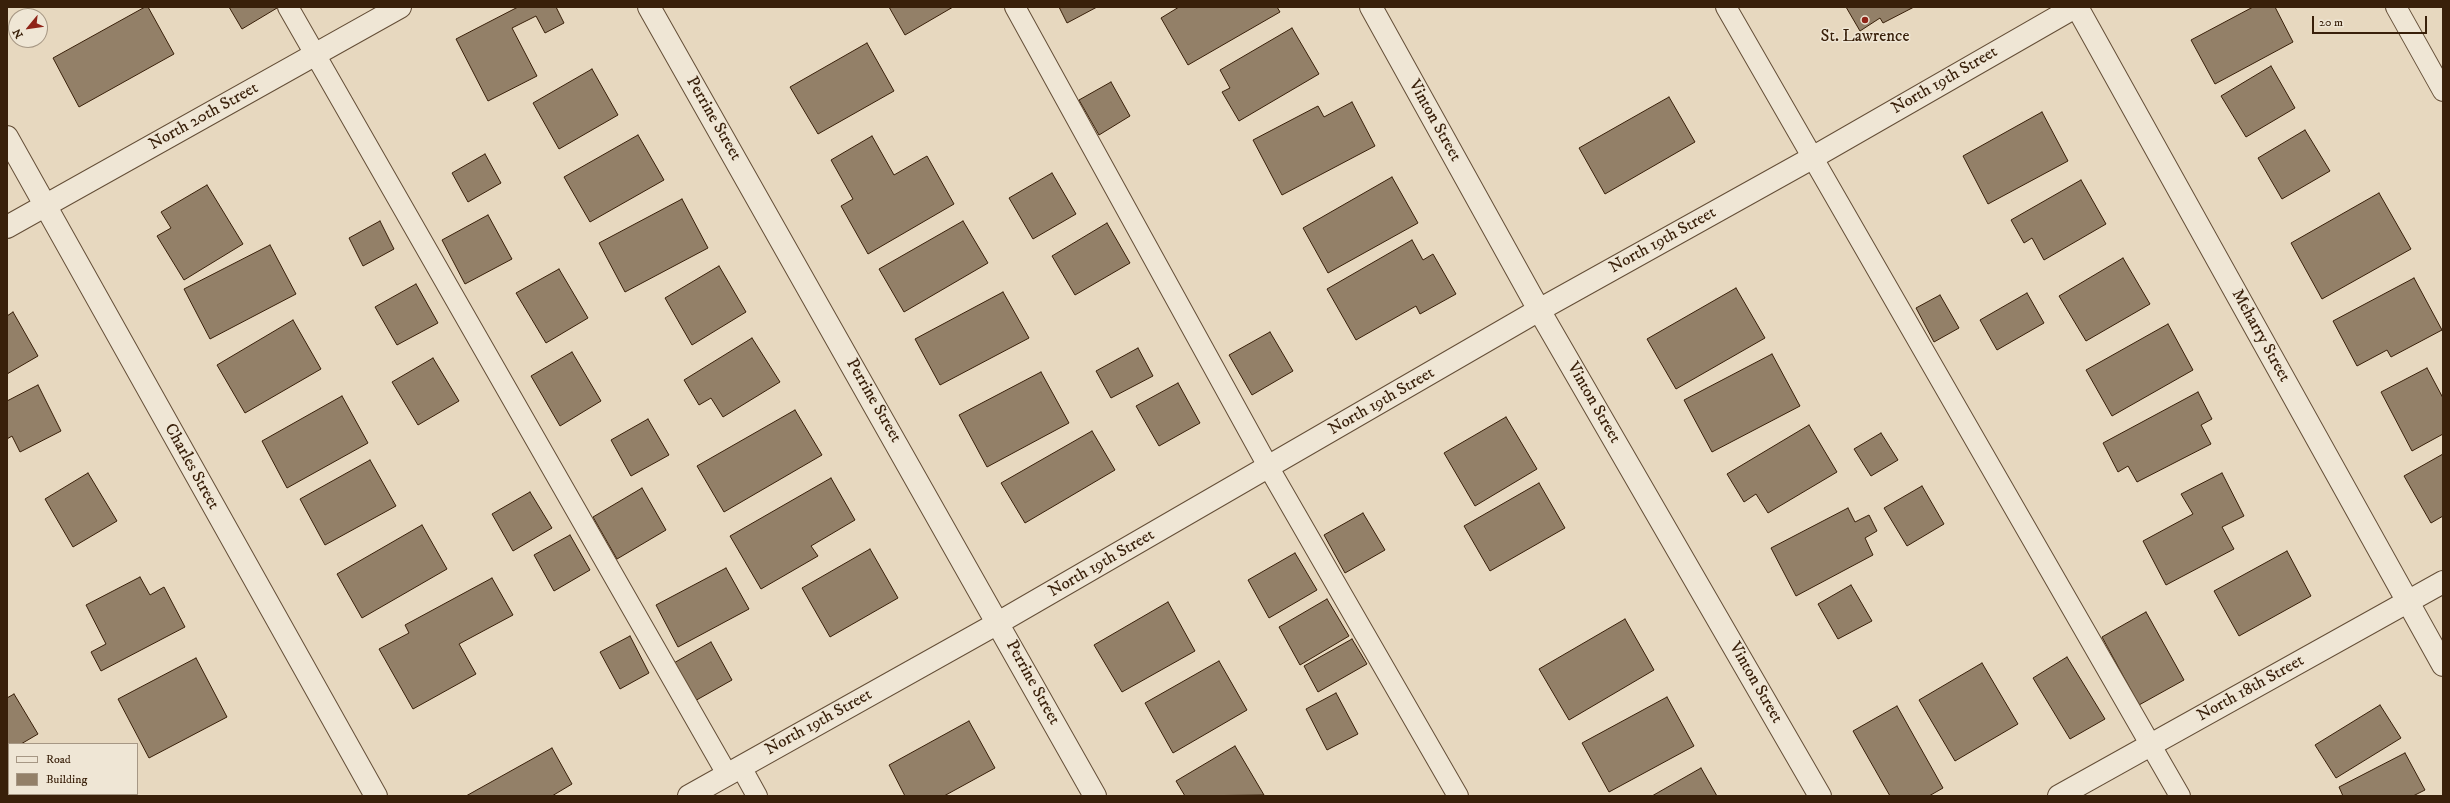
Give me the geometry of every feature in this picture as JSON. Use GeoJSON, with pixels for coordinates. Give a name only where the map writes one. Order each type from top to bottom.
{"type":"FeatureCollection","features":[{"type":"Feature","properties":{"kind":"street","name":"North 20th Street"},"geometry":{"type":"LineString","coordinates":[[7,227],[400,7]]}},
{"type":"Feature","properties":{"kind":"street","name":"Perrine Street"},"geometry":{"type":"LineString","coordinates":[[649,7],[1096,796]]}},
{"type":"Feature","properties":{"kind":"street","name":"Vinton Street"},"geometry":{"type":"LineString","coordinates":[[1371,7],[1539,310],[1820,796]]}},
{"type":"Feature","properties":{"kind":"street","name":"North 19th Street"},"geometry":{"type":"LineString","coordinates":[[689,796],[998,623],[1269,468],[1539,310],[1812,158],[2076,7]]}},
{"type":"Feature","properties":{"kind":"street","name":"Meharry Street"},"geometry":{"type":"LineString","coordinates":[[2076,7],[2443,665]]}},
{"type":"Feature","properties":{"kind":"street","name":"Charles Street"},"geometry":{"type":"LineString","coordinates":[[7,137],[44,206],[376,796]]}},
{"type":"Feature","properties":{"kind":"street","name":"North 18th Street"},"geometry":{"type":"LineString","coordinates":[[2059,796],[2443,582]]}},
{"type":"Feature","properties":{"kind":"lane"},"geometry":{"type":"LineString","coordinates":[[288,7],[734,771],[757,796]]}},
{"type":"Feature","properties":{"kind":"lane"},"geometry":{"type":"LineString","coordinates":[[1015,7],[1269,468],[1458,796]]}},
{"type":"Feature","properties":{"kind":"lane"},"geometry":{"type":"LineString","coordinates":[[1726,7],[2180,796]]}},
{"type":"Feature","properties":{"kind":"lane"},"geometry":{"type":"LineString","coordinates":[[2396,7],[2443,91]]}},
{"type":"Feature","properties":{"kind":"building"},"geometry":{"type":"Polygon","coordinates":[[[145,7],[148,7],[174,54],[79,107],[53,58],[145,7]]]}},
{"type":"Feature","properties":{"kind":"building"},"geometry":{"type":"Polygon","coordinates":[[[229,7],[277,7],[277,8],[242,29],[229,7]]]}},
{"type":"Feature","properties":{"kind":"building"},"geometry":{"type":"Polygon","coordinates":[[[518,7],[556,7],[564,23],[545,33],[536,16],[512,28],[537,76],[488,101],[456,39],[518,7]]]}},
{"type":"Feature","properties":{"kind":"building"},"geometry":{"type":"Polygon","coordinates":[[[889,7],[953,7],[905,35],[889,7]]]}},
{"type":"Feature","properties":{"kind":"building"},"geometry":{"type":"Polygon","coordinates":[[[1059,7],[1097,7],[1067,23],[1059,7]]]}},
{"type":"Feature","properties":{"kind":"building"},"geometry":{"type":"Polygon","coordinates":[[[1179,7],[1277,7],[1280,12],[1188,65],[1161,18],[1179,7]]]}},
{"type":"Feature","properties":{"kind":"building","name":"St. Lawrence"},"geometry":{"type":"Polygon","coordinates":[[[1846,7],[1914,7],[1883,23],[1880,18],[1860,31],[1846,7]]]}},
{"type":"Feature","properties":{"kind":"building"},"geometry":{"type":"Polygon","coordinates":[[[2253,7],[2275,7],[2293,42],[2215,84],[2191,40],[2253,7]]]}},
{"type":"Feature","properties":{"kind":"building"},"geometry":{"type":"Polygon","coordinates":[[[1292,28],[1319,74],[1239,121],[1222,92],[1230,88],[1220,70],[1292,28]]]}},
{"type":"Feature","properties":{"kind":"building"},"geometry":{"type":"Polygon","coordinates":[[[867,43],[894,91],[818,134],[790,87],[867,43]]]}},
{"type":"Feature","properties":{"kind":"building"},"geometry":{"type":"Polygon","coordinates":[[[2271,66],[2295,108],[2246,137],[2221,96],[2271,66]]]}},
{"type":"Feature","properties":{"kind":"building"},"geometry":{"type":"Polygon","coordinates":[[[592,69],[618,115],[559,149],[533,103],[592,69]]]}},
{"type":"Feature","properties":{"kind":"building"},"geometry":{"type":"Polygon","coordinates":[[[1111,82],[1130,116],[1099,135],[1079,100],[1111,82]]]}},
{"type":"Feature","properties":{"kind":"building"},"geometry":{"type":"Polygon","coordinates":[[[1669,97],[1695,142],[1605,194],[1579,148],[1669,97]]]}},
{"type":"Feature","properties":{"kind":"building"},"geometry":{"type":"Polygon","coordinates":[[[1352,102],[1375,146],[1282,195],[1253,140],[1318,106],[1324,117],[1352,102]]]}},
{"type":"Feature","properties":{"kind":"building"},"geometry":{"type":"Polygon","coordinates":[[[2042,112],[2068,161],[1988,204],[1963,156],[2042,112]]]}},
{"type":"Feature","properties":{"kind":"building"},"geometry":{"type":"Polygon","coordinates":[[[2305,130],[2330,171],[2282,199],[2258,158],[2305,130]]]}},
{"type":"Feature","properties":{"kind":"building"},"geometry":{"type":"Polygon","coordinates":[[[638,135],[664,180],[590,222],[564,177],[638,135]]]}},
{"type":"Feature","properties":{"kind":"building"},"geometry":{"type":"Polygon","coordinates":[[[872,136],[894,175],[927,156],[954,204],[868,254],[841,206],[853,199],[831,160],[872,136]]]}},
{"type":"Feature","properties":{"kind":"building"},"geometry":{"type":"Polygon","coordinates":[[[485,154],[501,183],[468,202],[452,173],[485,154]]]}},
{"type":"Feature","properties":{"kind":"building"},"geometry":{"type":"Polygon","coordinates":[[[1052,173],[1076,214],[1033,239],[1009,198],[1052,173]]]}},
{"type":"Feature","properties":{"kind":"building"},"geometry":{"type":"Polygon","coordinates":[[[1392,177],[1418,223],[1328,273],[1303,228],[1392,177]]]}},
{"type":"Feature","properties":{"kind":"building"},"geometry":{"type":"Polygon","coordinates":[[[2081,180],[2106,224],[2044,260],[2032,238],[2024,243],[2011,220],[2081,180]]]}},
{"type":"Feature","properties":{"kind":"building"},"geometry":{"type":"Polygon","coordinates":[[[207,185],[243,244],[184,280],[157,236],[171,228],[161,212],[207,185]]]}},
{"type":"Feature","properties":{"kind":"building"},"geometry":{"type":"Polygon","coordinates":[[[2379,193],[2411,249],[2322,299],[2291,243],[2379,193]]]}},
{"type":"Feature","properties":{"kind":"building"},"geometry":{"type":"Polygon","coordinates":[[[682,199],[708,248],[625,292],[599,243],[682,199]]]}},
{"type":"Feature","properties":{"kind":"building"},"geometry":{"type":"Polygon","coordinates":[[[488,215],[512,259],[465,284],[442,240],[488,215]]]}},
{"type":"Feature","properties":{"kind":"building"},"geometry":{"type":"Polygon","coordinates":[[[380,221],[394,249],[363,266],[349,238],[380,221]]]}},
{"type":"Feature","properties":{"kind":"building"},"geometry":{"type":"Polygon","coordinates":[[[963,221],[988,263],[904,312],[879,269],[963,221]]]}},
{"type":"Feature","properties":{"kind":"building"},"geometry":{"type":"Polygon","coordinates":[[[1107,223],[1130,263],[1075,295],[1052,256],[1107,223]]]}},
{"type":"Feature","properties":{"kind":"building"},"geometry":{"type":"Polygon","coordinates":[[[1412,240],[1423,260],[1433,254],[1456,294],[1420,314],[1416,306],[1356,340],[1327,289],[1412,240]]]}},
{"type":"Feature","properties":{"kind":"building"},"geometry":{"type":"Polygon","coordinates":[[[270,245],[296,294],[210,339],[184,289],[270,245]]]}},
{"type":"Feature","properties":{"kind":"building"},"geometry":{"type":"Polygon","coordinates":[[[2123,258],[2150,304],[2086,341],[2059,296],[2123,258]]]}},
{"type":"Feature","properties":{"kind":"building"},"geometry":{"type":"Polygon","coordinates":[[[719,266],[746,312],[692,345],[665,298],[719,266]]]}},
{"type":"Feature","properties":{"kind":"building"},"geometry":{"type":"Polygon","coordinates":[[[559,269],[588,318],[546,343],[516,293],[559,269]]]}},
{"type":"Feature","properties":{"kind":"building"},"geometry":{"type":"Polygon","coordinates":[[[2414,278],[2442,330],[2391,357],[2387,350],[2357,366],[2333,321],[2414,278]]]}},
{"type":"Feature","properties":{"kind":"building"},"geometry":{"type":"Polygon","coordinates":[[[416,284],[438,323],[397,345],[375,307],[416,284]]]}},
{"type":"Feature","properties":{"kind":"building"},"geometry":{"type":"Polygon","coordinates":[[[1736,288],[1765,338],[1676,389],[1647,339],[1736,288]]]}},
{"type":"Feature","properties":{"kind":"building"},"geometry":{"type":"Polygon","coordinates":[[[1003,292],[1029,338],[940,385],[915,339],[1003,292]]]}},
{"type":"Feature","properties":{"kind":"building"},"geometry":{"type":"Polygon","coordinates":[[[2027,293],[2044,323],[1997,350],[1980,320],[2027,293]]]}},
{"type":"Feature","properties":{"kind":"building"},"geometry":{"type":"Polygon","coordinates":[[[1940,295],[1959,328],[1934,342],[1916,308],[1940,295]]]}},
{"type":"Feature","properties":{"kind":"building"},"geometry":{"type":"Polygon","coordinates":[[[13,312],[38,356],[7,374],[7,316],[13,312]]]}},
{"type":"Feature","properties":{"kind":"building"},"geometry":{"type":"Polygon","coordinates":[[[293,320],[321,369],[245,413],[217,365],[293,320]]]}},
{"type":"Feature","properties":{"kind":"building"},"geometry":{"type":"Polygon","coordinates":[[[2168,324],[2193,370],[2112,416],[2086,370],[2168,324]]]}},
{"type":"Feature","properties":{"kind":"building"},"geometry":{"type":"Polygon","coordinates":[[[1270,332],[1293,371],[1252,395],[1229,355],[1270,332]]]}},
{"type":"Feature","properties":{"kind":"building"},"geometry":{"type":"Polygon","coordinates":[[[752,338],[780,382],[723,417],[711,398],[699,405],[684,380],[752,338]]]}},
{"type":"Feature","properties":{"kind":"building"},"geometry":{"type":"Polygon","coordinates":[[[1138,348],[1153,376],[1111,398],[1096,371],[1138,348]]]}},
{"type":"Feature","properties":{"kind":"building"},"geometry":{"type":"Polygon","coordinates":[[[572,352],[601,401],[560,426],[531,376],[572,352]]]}},
{"type":"Feature","properties":{"kind":"building"},"geometry":{"type":"Polygon","coordinates":[[[1772,354],[1800,406],[1712,452],[1684,400],[1772,354]]]}},
{"type":"Feature","properties":{"kind":"building"},"geometry":{"type":"Polygon","coordinates":[[[433,358],[459,401],[418,425],[392,382],[433,358]]]}},
{"type":"Feature","properties":{"kind":"building"},"geometry":{"type":"Polygon","coordinates":[[[2427,368],[2443,398],[2443,434],[2412,451],[2381,392],[2427,368]]]}},
{"type":"Feature","properties":{"kind":"building"},"geometry":{"type":"Polygon","coordinates":[[[1041,372],[1069,423],[987,467],[959,415],[1041,372]]]}},
{"type":"Feature","properties":{"kind":"building"},"geometry":{"type":"Polygon","coordinates":[[[1178,383],[1200,423],[1159,446],[1136,406],[1178,383]]]}},
{"type":"Feature","properties":{"kind":"building"},"geometry":{"type":"Polygon","coordinates":[[[38,385],[61,431],[20,452],[12,436],[7,439],[7,401],[38,385]]]}},
{"type":"Feature","properties":{"kind":"building"},"geometry":{"type":"Polygon","coordinates":[[[2198,392],[2212,419],[2201,425],[2211,444],[2137,482],[2128,466],[2118,472],[2103,443],[2198,392]]]}},
{"type":"Feature","properties":{"kind":"building"},"geometry":{"type":"Polygon","coordinates":[[[342,396],[368,443],[287,488],[262,441],[342,396]]]}},
{"type":"Feature","properties":{"kind":"building"},"geometry":{"type":"Polygon","coordinates":[[[795,410],[822,455],[724,512],[697,466],[795,410]]]}},
{"type":"Feature","properties":{"kind":"building"},"geometry":{"type":"Polygon","coordinates":[[[1506,417],[1537,469],[1475,506],[1444,453],[1506,417]]]}},
{"type":"Feature","properties":{"kind":"building"},"geometry":{"type":"Polygon","coordinates":[[[648,419],[669,455],[631,476],[611,440],[648,419]]]}},
{"type":"Feature","properties":{"kind":"building"},"geometry":{"type":"Polygon","coordinates":[[[1809,425],[1837,472],[1768,513],[1756,494],[1744,502],[1727,474],[1809,425]]]}},
{"type":"Feature","properties":{"kind":"building"},"geometry":{"type":"Polygon","coordinates":[[[1092,431],[1115,470],[1025,523],[1001,483],[1092,431]]]}},
{"type":"Feature","properties":{"kind":"building"},"geometry":{"type":"Polygon","coordinates":[[[1881,433],[1898,460],[1871,476],[1854,449],[1881,433]]]}},
{"type":"Feature","properties":{"kind":"building"},"geometry":{"type":"Polygon","coordinates":[[[2443,454],[2443,516],[2431,523],[2404,476],[2443,454]]]}},
{"type":"Feature","properties":{"kind":"building"},"geometry":{"type":"Polygon","coordinates":[[[370,460],[396,506],[325,545],[300,499],[370,460]]]}},
{"type":"Feature","properties":{"kind":"building"},"geometry":{"type":"Polygon","coordinates":[[[88,473],[117,521],[73,547],[45,499],[88,473]]]}},
{"type":"Feature","properties":{"kind":"building"},"geometry":{"type":"Polygon","coordinates":[[[2222,473],[2244,516],[2222,527],[2234,549],[2166,585],[2143,541],[2193,514],[2181,494],[2222,473]]]}},
{"type":"Feature","properties":{"kind":"building"},"geometry":{"type":"Polygon","coordinates":[[[831,478],[855,520],[811,546],[818,556],[761,589],[730,536],[831,478]]]}},
{"type":"Feature","properties":{"kind":"building"},"geometry":{"type":"Polygon","coordinates":[[[1539,483],[1565,528],[1490,571],[1464,526],[1539,483]]]}},
{"type":"Feature","properties":{"kind":"building"},"geometry":{"type":"Polygon","coordinates":[[[1922,486],[1944,524],[1907,546],[1884,508],[1922,486]]]}},
{"type":"Feature","properties":{"kind":"building"},"geometry":{"type":"Polygon","coordinates":[[[642,488],[666,530],[617,559],[593,517],[642,488]]]}},
{"type":"Feature","properties":{"kind":"building"},"geometry":{"type":"Polygon","coordinates":[[[530,492],[552,528],[513,551],[492,514],[530,492]]]}},
{"type":"Feature","properties":{"kind":"building"},"geometry":{"type":"Polygon","coordinates":[[[1848,508],[1855,522],[1869,515],[1877,531],[1865,538],[1873,555],[1796,596],[1771,548],[1848,508]]]}},
{"type":"Feature","properties":{"kind":"building"},"geometry":{"type":"Polygon","coordinates":[[[1363,513],[1385,550],[1345,573],[1324,535],[1363,513]]]}},
{"type":"Feature","properties":{"kind":"building"},"geometry":{"type":"Polygon","coordinates":[[[422,525],[447,569],[362,618],[337,574],[422,525]]]}},
{"type":"Feature","properties":{"kind":"building"},"geometry":{"type":"Polygon","coordinates":[[[570,535],[590,570],[554,591],[534,555],[570,535]]]}},
{"type":"Feature","properties":{"kind":"building"},"geometry":{"type":"Polygon","coordinates":[[[870,549],[898,598],[830,637],[802,588],[870,549]]]}},
{"type":"Feature","properties":{"kind":"building"},"geometry":{"type":"Polygon","coordinates":[[[2287,551],[2311,596],[2239,636],[2214,591],[2287,551]]]}},
{"type":"Feature","properties":{"kind":"building"},"geometry":{"type":"Polygon","coordinates":[[[1295,553],[1317,590],[1269,618],[1248,580],[1295,553]]]}},
{"type":"Feature","properties":{"kind":"building"},"geometry":{"type":"Polygon","coordinates":[[[726,568],[749,609],[678,647],[656,605],[726,568]]]}},
{"type":"Feature","properties":{"kind":"building"},"geometry":{"type":"Polygon","coordinates":[[[140,577],[150,595],[164,587],[185,627],[101,671],[91,652],[106,644],[86,605],[140,577]]]}},
{"type":"Feature","properties":{"kind":"building"},"geometry":{"type":"Polygon","coordinates":[[[492,578],[513,615],[459,644],[476,674],[413,709],[379,649],[409,633],[405,625],[492,578]]]}},
{"type":"Feature","properties":{"kind":"building"},"geometry":{"type":"Polygon","coordinates":[[[1851,585],[1872,621],[1838,639],[1818,604],[1851,585]]]}},
{"type":"Feature","properties":{"kind":"building"},"geometry":{"type":"Polygon","coordinates":[[[1327,599],[1349,636],[1300,665],[1279,627],[1327,599]]]}},
{"type":"Feature","properties":{"kind":"building"},"geometry":{"type":"Polygon","coordinates":[[[1168,602],[1195,651],[1122,692],[1094,645],[1168,602]]]}},
{"type":"Feature","properties":{"kind":"building"},"geometry":{"type":"Polygon","coordinates":[[[2146,612],[2184,680],[2139,705],[2102,637],[2146,612]]]}},
{"type":"Feature","properties":{"kind":"building"},"geometry":{"type":"Polygon","coordinates":[[[1625,619],[1654,670],[1569,720],[1539,669],[1625,619]]]}},
{"type":"Feature","properties":{"kind":"building"},"geometry":{"type":"Polygon","coordinates":[[[630,636],[649,673],[620,689],[600,652],[630,636]]]}},
{"type":"Feature","properties":{"kind":"building"},"geometry":{"type":"Polygon","coordinates":[[[1352,639],[1367,664],[1318,692],[1304,666],[1352,639]]]}},
{"type":"Feature","properties":{"kind":"building"},"geometry":{"type":"Polygon","coordinates":[[[711,642],[732,680],[693,702],[672,664],[711,642]]]}},
{"type":"Feature","properties":{"kind":"building"},"geometry":{"type":"Polygon","coordinates":[[[2067,657],[2105,719],[2070,739],[2033,678],[2067,657]]]}},
{"type":"Feature","properties":{"kind":"building"},"geometry":{"type":"Polygon","coordinates":[[[196,658],[227,717],[149,758],[118,699],[196,658]]]}},
{"type":"Feature","properties":{"kind":"building"},"geometry":{"type":"Polygon","coordinates":[[[1219,661],[1247,710],[1173,753],[1145,703],[1219,661]]]}},
{"type":"Feature","properties":{"kind":"building"},"geometry":{"type":"Polygon","coordinates":[[[1982,663],[2018,724],[1955,761],[1919,700],[1982,663]]]}},
{"type":"Feature","properties":{"kind":"building"},"geometry":{"type":"Polygon","coordinates":[[[1336,693],[1358,734],[1327,750],[1306,709],[1336,693]]]}},
{"type":"Feature","properties":{"kind":"building"},"geometry":{"type":"Polygon","coordinates":[[[14,694],[38,734],[23,743],[8,743],[7,752],[7,698],[14,694]]]}},
{"type":"Feature","properties":{"kind":"building"},"geometry":{"type":"Polygon","coordinates":[[[1667,697],[1694,746],[1609,792],[1582,743],[1667,697]]]}},
{"type":"Feature","properties":{"kind":"building"},"geometry":{"type":"Polygon","coordinates":[[[2380,705],[2401,738],[2336,778],[2315,745],[2380,705]]]}},
{"type":"Feature","properties":{"kind":"building"},"geometry":{"type":"Polygon","coordinates":[[[1897,706],[1943,788],[1929,796],[1890,796],[1853,731],[1897,706]]]}},
{"type":"Feature","properties":{"kind":"building"},"geometry":{"type":"Polygon","coordinates":[[[969,721],[995,768],[944,796],[905,796],[889,765],[969,721]]]}},
{"type":"Feature","properties":{"kind":"building"},"geometry":{"type":"Polygon","coordinates":[[[1235,746],[1264,795],[1185,796],[1176,781],[1235,746]]]}},
{"type":"Feature","properties":{"kind":"building"},"geometry":{"type":"Polygon","coordinates":[[[552,748],[572,784],[552,796],[466,796],[552,748]]]}},
{"type":"Feature","properties":{"kind":"building"},"geometry":{"type":"Polygon","coordinates":[[[2405,753],[2425,790],[2413,796],[2343,796],[2339,787],[2405,753]]]}},
{"type":"Feature","properties":{"kind":"building"},"geometry":{"type":"Polygon","coordinates":[[[1701,768],[1717,796],[1652,796],[1701,768]]]}},
{"type":"Feature","properties":{"kind":"place","name":"St. Lawrence"},"geometry":{"type":"Point","coordinates":[1865,20]}}]}
